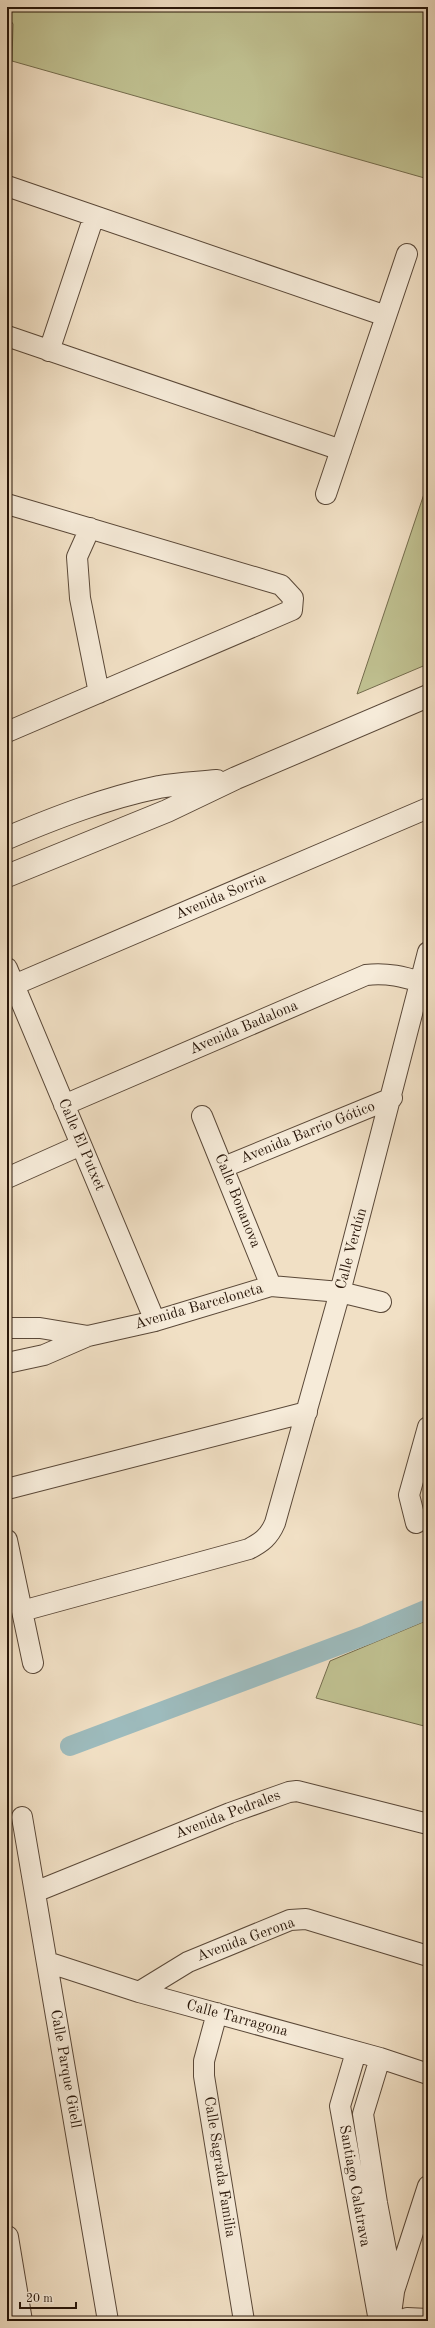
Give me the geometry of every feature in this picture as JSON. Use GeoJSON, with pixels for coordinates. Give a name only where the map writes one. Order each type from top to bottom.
{"type":"FeatureCollection","features":[{"type":"Feature","properties":{"kind":"street"},"geometry":{"type":"LineString","coordinates":[[7,186],[386,316]]}},
{"type":"Feature","properties":{"kind":"street"},"geometry":{"type":"LineString","coordinates":[[49,350],[94,216]]}},
{"type":"Feature","properties":{"kind":"street"},"geometry":{"type":"LineString","coordinates":[[326,494],[407,254]]}},
{"type":"Feature","properties":{"kind":"street"},"geometry":{"type":"LineString","coordinates":[[7,336],[341,450]]}},
{"type":"Feature","properties":{"kind":"street"},"geometry":{"type":"LineString","coordinates":[[7,504],[281,585],[293,598],[292,610],[7,732]]}},
{"type":"Feature","properties":{"kind":"street"},"geometry":{"type":"LineString","coordinates":[[90,528],[77,557],[80,598],[99,693]]}},
{"type":"Feature","properties":{"kind":"street"},"geometry":{"type":"LineString","coordinates":[[7,876],[167,811],[236,778],[428,696]]}},
{"type":"Feature","properties":{"kind":"street"},"geometry":{"type":"LineString","coordinates":[[7,838],[65,814],[111,799],[160,787],[236,778]]}},
{"type":"Feature","properties":{"kind":"street"},"geometry":{"type":"LineString","coordinates":[[160,787],[168,791],[172,796],[172,804],[167,811]]}},
{"type":"Feature","properties":{"kind":"street","name":"Avenida Sorria"},"geometry":{"type":"LineString","coordinates":[[11,977],[428,808]]}},
{"type":"Feature","properties":{"kind":"street","name":"Calle Verdún"},"geometry":{"type":"LineString","coordinates":[[22,1611],[248,1549],[263,1542],[275,1523],[307,1412],[424,983],[428,952]]}},
{"type":"Feature","properties":{"kind":"street","name":"Avenida Badalona"},"geometry":{"type":"LineString","coordinates":[[64,1104],[366,975],[396,975],[424,983]]}},
{"type":"Feature","properties":{"kind":"street","name":"Calle El Putxet"},"geometry":{"type":"LineString","coordinates":[[11,977],[155,1321]]}},
{"type":"Feature","properties":{"kind":"street","name":"Avenida Barrio Gótico"},"geometry":{"type":"LineString","coordinates":[[224,1167],[392,1098]]}},
{"type":"Feature","properties":{"kind":"street","name":"Calle Bonanova"},"geometry":{"type":"LineString","coordinates":[[202,1116],[224,1167],[271,1286]]}},
{"type":"Feature","properties":{"kind":"street"},"geometry":{"type":"LineString","coordinates":[[7,1178],[81,1145]]}},
{"type":"Feature","properties":{"kind":"street","name":"Avenida Barceloneta"},"geometry":{"type":"LineString","coordinates":[[7,1363],[44,1355],[88,1336],[155,1321],[271,1286],[340,1292],[381,1302]]}},
{"type":"Feature","properties":{"kind":"street","name":"Avenida Barceloneta"},"geometry":{"type":"LineString","coordinates":[[7,1328],[40,1328],[88,1336]]}},
{"type":"Feature","properties":{"kind":"street"},"geometry":{"type":"LineString","coordinates":[[7,1489],[307,1412]]}},
{"type":"Feature","properties":{"kind":"street"},"geometry":{"type":"LineString","coordinates":[[416,1524],[409,1495],[422,1467],[428,1427]]}},
{"type":"Feature","properties":{"kind":"street"},"geometry":{"type":"LineString","coordinates":[[7,1540],[33,1663]]}},
{"type":"Feature","properties":{"kind":"street","name":"Avenida Pedrales"},"geometry":{"type":"LineString","coordinates":[[35,1892],[289,1792],[297,1791],[428,1824]]}},
{"type":"Feature","properties":{"kind":"street","name":"Calle Parque Güell"},"geometry":{"type":"LineString","coordinates":[[22,1818],[108,2321]]}},
{"type":"Feature","properties":{"kind":"street","name":"Avenida Gerona"},"geometry":{"type":"LineString","coordinates":[[139,1992],[188,1962],[290,1920],[306,1919],[428,1956]]}},
{"type":"Feature","properties":{"kind":"street","name":"Calle Tarragona"},"geometry":{"type":"LineString","coordinates":[[47,1962],[139,1992],[380,2058],[428,2074]]}},
{"type":"Feature","properties":{"kind":"street","name":"Calle Sagrada Familia"},"geometry":{"type":"LineString","coordinates":[[217,2013],[204,2061],[204,2076],[244,2321]]}},
{"type":"Feature","properties":{"kind":"street","name":"Santiago Calatrava"},"geometry":{"type":"LineString","coordinates":[[356,2052],[340,2106],[357,2207],[379,2321]]}},
{"type":"Feature","properties":{"kind":"street"},"geometry":{"type":"LineString","coordinates":[[380,2058],[363,2114],[377,2203],[394,2292]]}},
{"type":"Feature","properties":{"kind":"street"},"geometry":{"type":"LineString","coordinates":[[390,2321],[394,2292],[428,2186]]}},
{"type":"Feature","properties":{"kind":"street"},"geometry":{"type":"LineString","coordinates":[[357,2207],[377,2203]]}},
{"type":"Feature","properties":{"kind":"street"},"geometry":{"type":"LineString","coordinates":[[7,2237],[21,2321]]}},
{"type":"Feature","properties":{"kind":"street"},"geometry":{"type":"LineString","coordinates":[[399,2321],[407,2318],[428,2319]]}},
{"type":"Feature","properties":{"kind":"green space"},"geometry":{"type":"Polygon","coordinates":[[[7,7],[428,7],[428,179],[12,61],[13,24],[7,15],[7,7]]]}},
{"type":"Feature","properties":{"kind":"green space"},"geometry":{"type":"Polygon","coordinates":[[[428,482],[428,664],[357,694],[428,482]]]}},
{"type":"Feature","properties":{"kind":"green space"},"geometry":{"type":"Polygon","coordinates":[[[428,1620],[428,1727],[316,1698],[330,1661],[428,1620]]]}},
{"type":"Feature","properties":{"kind":"waterway"},"geometry":{"type":"LineString","coordinates":[[70,1746],[366,1635],[428,1609]]}}]}
